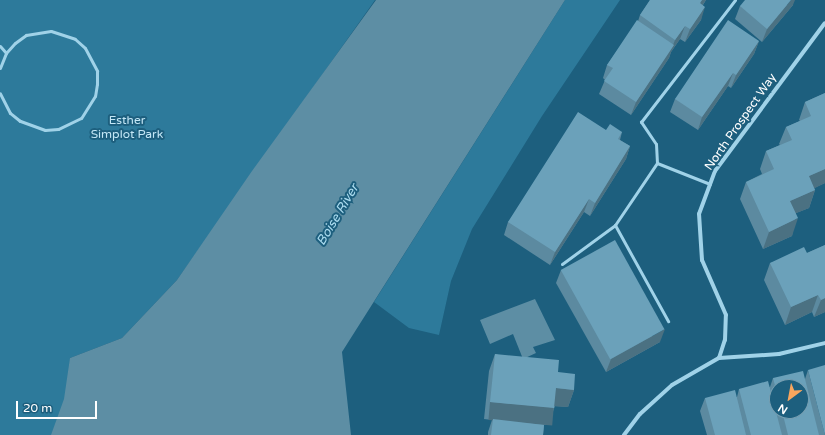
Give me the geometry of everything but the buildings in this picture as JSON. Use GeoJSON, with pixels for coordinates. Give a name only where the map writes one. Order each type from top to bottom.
{"type":"FeatureCollection","features":[{"type":"Feature","properties":{"kind":"street","name":"North Prospect Way"},"geometry":{"type":"LineString","coordinates":[[719,358],[725,340],[726,315],[702,260],[699,214],[715,171],[825,23]]}},
{"type":"Feature","properties":{"kind":"street"},"geometry":{"type":"LineString","coordinates":[[624,435],[640,414],[672,386],[719,358],[780,354],[825,343]]}},
{"type":"Feature","properties":{"kind":"lane"},"geometry":{"type":"LineString","coordinates":[[562,264],[615,225],[657,163],[656,144],[641,122],[735,0]]}},
{"type":"Feature","properties":{"kind":"lane"},"geometry":{"type":"LineString","coordinates":[[0,68],[6,53],[26,36],[51,31],[64,33],[85,48],[96,71],[97,84],[95,96],[81,118],[58,129],[45,130],[20,121],[10,113],[0,93]]}},
{"type":"Feature","properties":{"kind":"lane"},"geometry":{"type":"LineString","coordinates":[[0,46],[6,53]]}},
{"type":"Feature","properties":{"kind":"lane"},"geometry":{"type":"LineString","coordinates":[[657,163],[710,184]]}},
{"type":"Feature","properties":{"kind":"lane"},"geometry":{"type":"LineString","coordinates":[[615,225],[668,322]]}},
{"type":"Feature","properties":{"kind":"green space","name":"Esther Simplot Park"},"geometry":{"type":"Polygon","coordinates":[[[0,0],[375,0],[177,280],[122,338],[70,358],[69,435],[0,435],[0,0]]]}},
{"type":"Feature","properties":{"kind":"green space"},"geometry":{"type":"Polygon","coordinates":[[[565,0],[620,0],[542,116],[472,229],[451,281],[439,335],[409,328],[374,302],[565,0]]]}},
{"type":"Feature","properties":{"kind":"water","name":"Boise River"},"geometry":{"type":"Polygon","coordinates":[[[376,0],[565,0],[342,352],[351,435],[51,435],[64,399],[70,358],[122,338],[177,280],[252,171],[376,0]]]}},
{"type":"Feature","properties":{"kind":"water"},"geometry":{"type":"Polygon","coordinates":[[[535,299],[555,340],[533,347],[536,353],[523,359],[513,334],[490,344],[480,320],[535,299]]]}}]}
